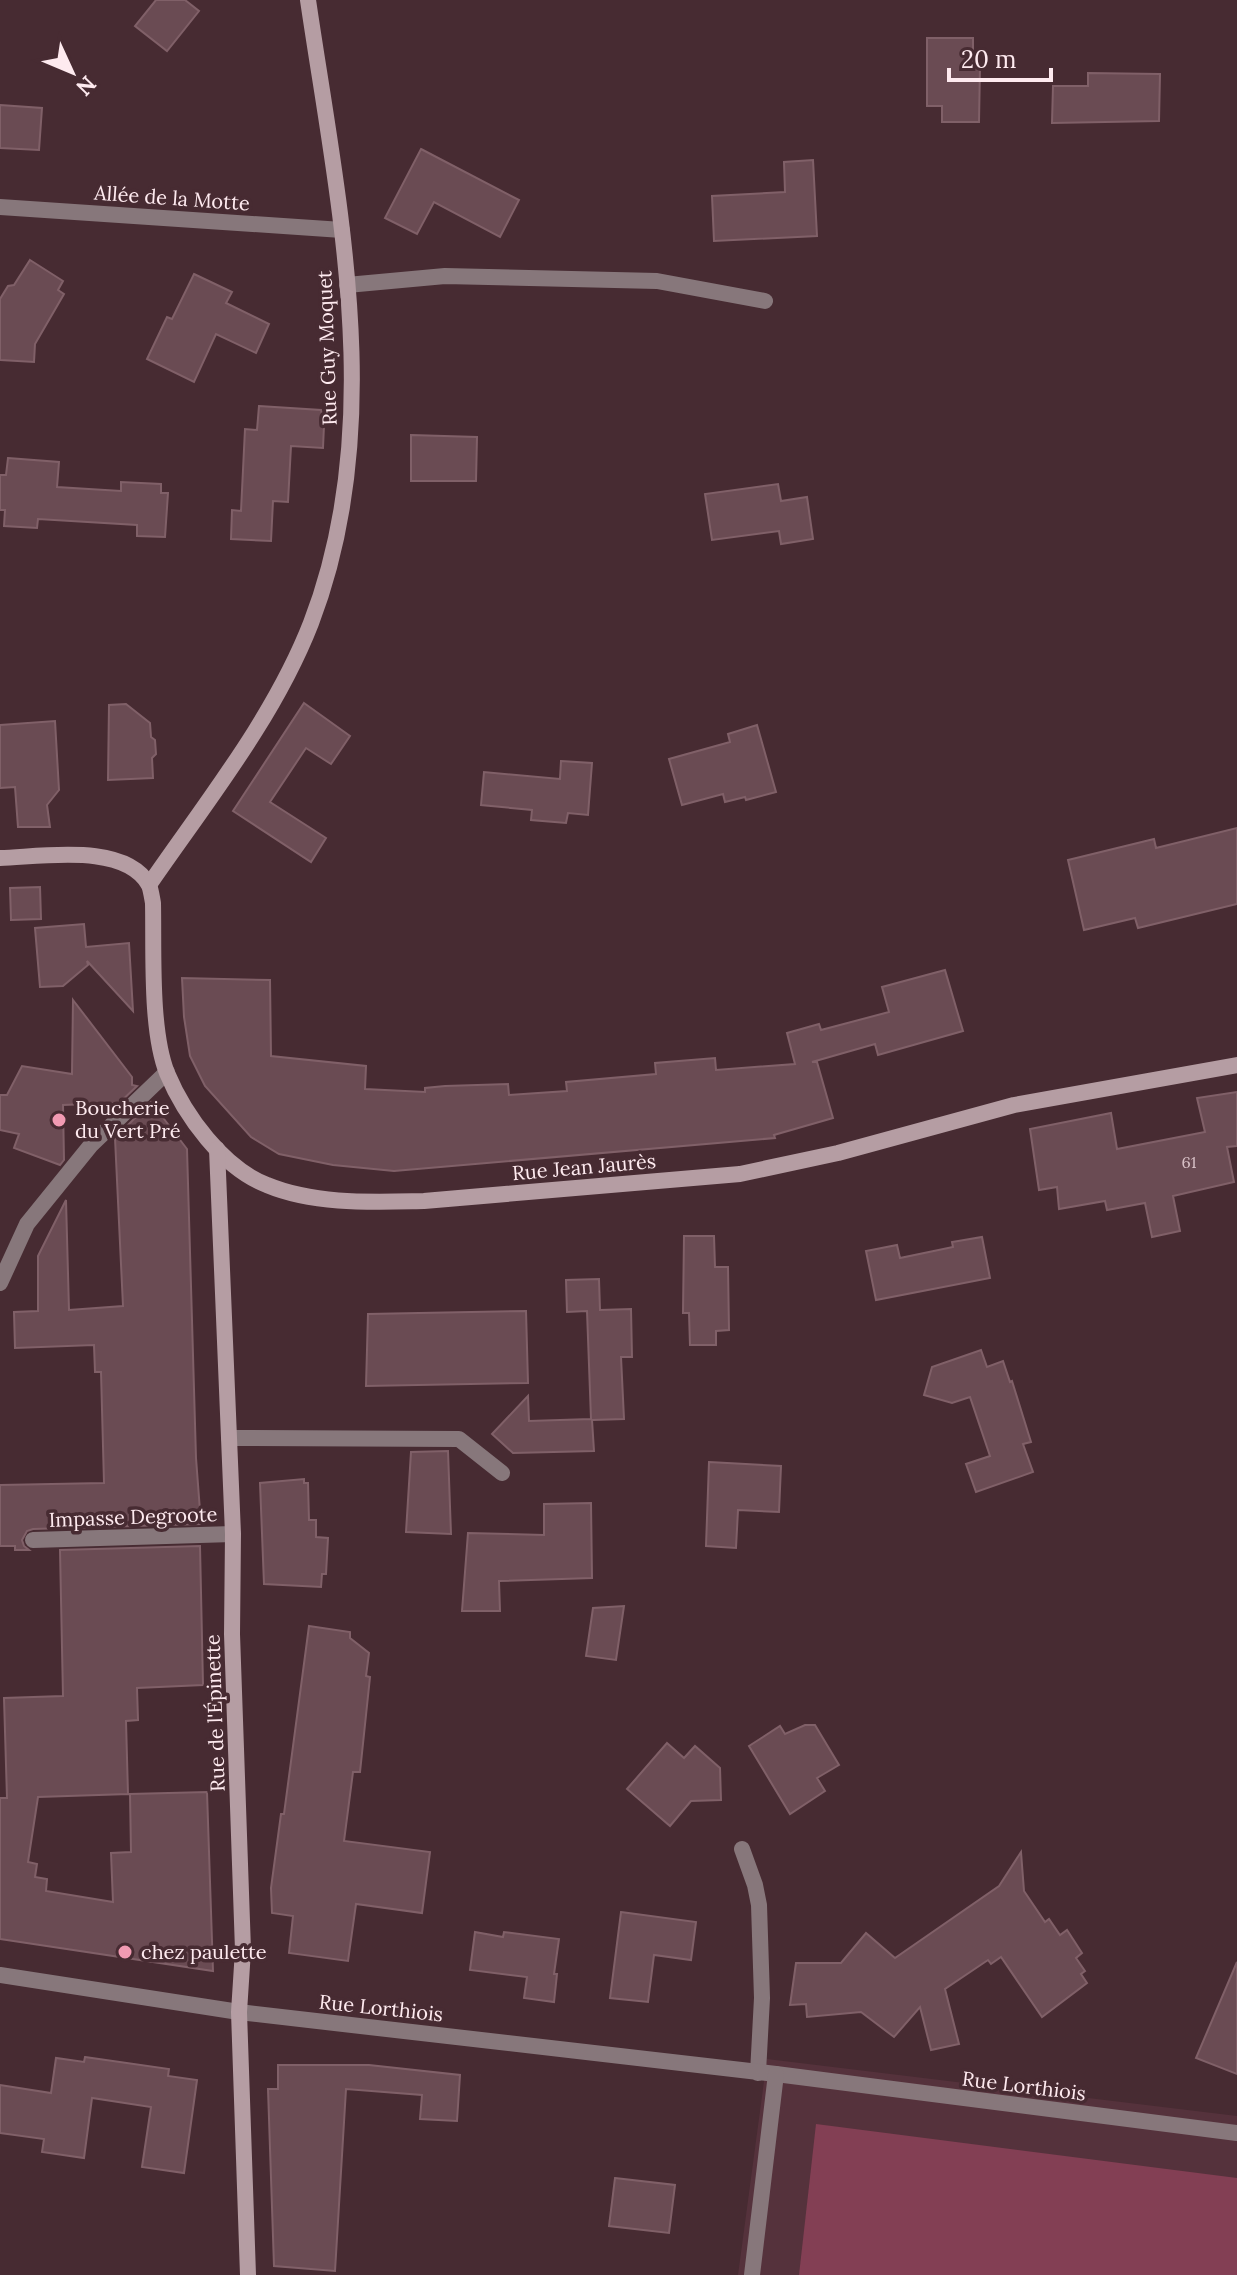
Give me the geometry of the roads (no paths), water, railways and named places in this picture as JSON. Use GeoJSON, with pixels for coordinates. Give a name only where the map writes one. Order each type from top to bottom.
{"type":"FeatureCollection","features":[{"type":"Feature","properties":{"kind":"street","name":"Rue Guy Moquet"},"geometry":{"type":"LineString","coordinates":[[149,885],[273,701],[311,622],[340,520],[347,469],[352,371],[347,285],[342,230],[308,0]]}},
{"type":"Feature","properties":{"kind":"street","name":"Allée de la Motte"},"geometry":{"type":"LineString","coordinates":[[0,207],[342,230]]}},
{"type":"Feature","properties":{"kind":"street"},"geometry":{"type":"LineString","coordinates":[[347,285],[445,276],[657,281],[765,301]]}},
{"type":"Feature","properties":{"kind":"street"},"geometry":{"type":"LineString","coordinates":[[0,858],[104,856],[126,864],[149,885]]}},
{"type":"Feature","properties":{"kind":"street","name":"Rue Jean Jaurès"},"geometry":{"type":"LineString","coordinates":[[149,885],[153,903],[157,1014],[167,1072],[197,1124],[217,1149],[240,1169],[265,1185],[325,1198],[393,1202],[755,1172],[1014,1105],[1237,1065]]}},
{"type":"Feature","properties":{"kind":"street"},"geometry":{"type":"LineString","coordinates":[[0,1283],[27,1224],[91,1145],[167,1072]]}},
{"type":"Feature","properties":{"kind":"street","name":"Rue de l'Épinette"},"geometry":{"type":"LineString","coordinates":[[217,1149],[233,1534],[232,1634],[243,1950],[239,2012],[248,2275]]}},
{"type":"Feature","properties":{"kind":"street"},"geometry":{"type":"LineString","coordinates":[[229,1438],[459,1439],[502,1473]]}},
{"type":"Feature","properties":{"kind":"street","name":"Impasse Degroote"},"geometry":{"type":"LineString","coordinates":[[33,1540],[233,1534]]}},
{"type":"Feature","properties":{"kind":"street"},"geometry":{"type":"LineString","coordinates":[[742,1849],[759,1905],[762,2010],[758,2073]]}},
{"type":"Feature","properties":{"kind":"street","name":"Rue Lorthiois"},"geometry":{"type":"LineString","coordinates":[[0,1975],[239,2012],[776,2074],[1237,2133]]}},
{"type":"Feature","properties":{"kind":"street"},"geometry":{"type":"LineString","coordinates":[[752,2275],[776,2074]]}},
{"type":"Feature","properties":{"kind":"place","name":"Boucherie du Vert Pré"},"geometry":{"type":"Point","coordinates":[59,1120]}},
{"type":"Feature","properties":{"kind":"place","name":"chez paulette"},"geometry":{"type":"Point","coordinates":[125,1952]}}]}
